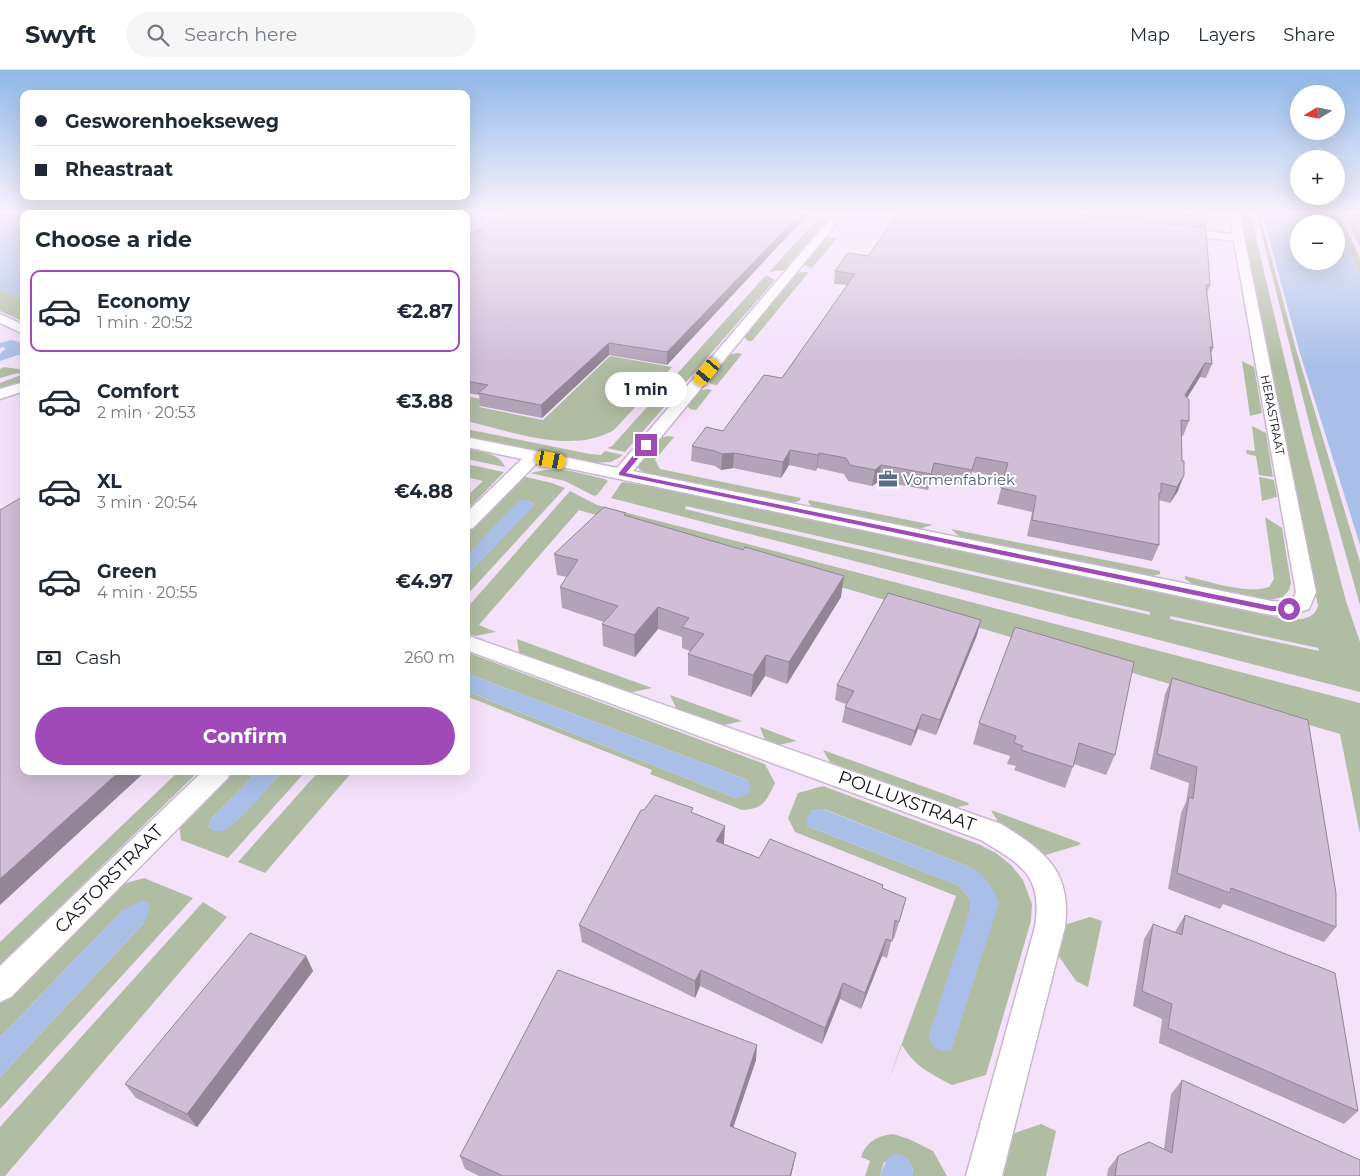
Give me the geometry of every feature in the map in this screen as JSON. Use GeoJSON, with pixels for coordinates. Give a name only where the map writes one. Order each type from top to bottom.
{"type":"FeatureCollection","features":[{"type":"Feature","properties":{"kind":"street"},"geometry":{"type":"LineString","coordinates":[[470,443],[621,474],[798,264]]}},
{"type":"Feature","properties":{"kind":"street","name":"HERASTRAAT"},"geometry":{"type":"LineString","coordinates":[[621,474],[1262,606],[1289,609],[1302,604],[1306,592],[1244,264]]}},
{"type":"Feature","properties":{"kind":"street"},"geometry":{"type":"LineString","coordinates":[[0,318],[20,328]]}},
{"type":"Feature","properties":{"kind":"street"},"geometry":{"type":"LineString","coordinates":[[0,394],[20,387]]}},
{"type":"Feature","properties":{"kind":"street"},"geometry":{"type":"LineString","coordinates":[[470,520],[534,456]]}},
{"type":"Feature","properties":{"kind":"street","name":"POLLUXSTRAAT"},"geometry":{"type":"LineString","coordinates":[[470,643],[991,832],[1030,857],[1045,878],[1052,900],[1050,927],[984,1176]]}},
{"type":"Feature","properties":{"kind":"street","name":"CASTORSTRAAT"},"geometry":{"type":"LineString","coordinates":[[0,987],[215,775]]}},
{"type":"Feature","properties":{"kind":"green space"},"geometry":{"type":"Polygon","coordinates":[[[777,264],[789,264],[784,270],[769,272],[777,264]]]}},
{"type":"Feature","properties":{"kind":"green space"},"geometry":{"type":"Polygon","coordinates":[[[802,264],[816,264],[812,268],[802,264]]]}},
{"type":"Feature","properties":{"kind":"green space"},"geometry":{"type":"Polygon","coordinates":[[[1249,264],[1262,264],[1303,437],[1346,601],[1360,642],[1360,692],[611,498],[622,482],[662,488],[1284,619],[1304,619],[1316,611],[1318,606],[1249,264]],[[686,506],[685,509],[1150,615],[1150,612],[686,506]],[[1170,616],[1170,619],[1319,651],[1318,648],[1170,616]]]}},
{"type":"Feature","properties":{"kind":"green space"},"geometry":{"type":"Polygon","coordinates":[[[1269,264],[1273,264],[1296,349],[1360,562],[1360,605],[1313,438],[1269,264]]]}},
{"type":"Feature","properties":{"kind":"green space"},"geometry":{"type":"Polygon","coordinates":[[[1355,264],[1360,264],[1360,275],[1355,264]]]}},
{"type":"Feature","properties":{"kind":"green space"},"geometry":{"type":"Polygon","coordinates":[[[809,272],[752,341],[748,341],[742,335],[794,273],[809,272]]]}},
{"type":"Feature","properties":{"kind":"green space"},"geometry":{"type":"Polygon","coordinates":[[[766,275],[775,280],[625,452],[607,448],[612,446],[766,275]]]}},
{"type":"Feature","properties":{"kind":"green space"},"geometry":{"type":"Polygon","coordinates":[[[0,290],[20,298],[20,320],[0,311],[0,290]]]}},
{"type":"Feature","properties":{"kind":"green space"},"geometry":{"type":"Polygon","coordinates":[[[742,354],[717,385],[711,384],[706,378],[725,355],[742,354]]]}},
{"type":"Feature","properties":{"kind":"green space"},"geometry":{"type":"Polygon","coordinates":[[[610,356],[672,367],[614,430],[597,437],[579,441],[541,439],[470,422],[470,397],[486,400],[479,407],[543,420],[610,356]]]}},
{"type":"Feature","properties":{"kind":"green space"},"geometry":{"type":"Polygon","coordinates":[[[1242,361],[1254,367],[1262,413],[1250,416],[1242,361]]]}},
{"type":"Feature","properties":{"kind":"green space"},"geometry":{"type":"Polygon","coordinates":[[[4,367],[20,369],[20,374],[18,373],[0,378],[0,369],[4,367]]]}},
{"type":"Feature","properties":{"kind":"green space"},"geometry":{"type":"Polygon","coordinates":[[[20,375],[20,382],[0,389],[0,383],[20,375]]]}},
{"type":"Feature","properties":{"kind":"green space"},"geometry":{"type":"Polygon","coordinates":[[[707,389],[712,390],[696,410],[690,409],[685,403],[694,392],[707,389]]]}},
{"type":"Feature","properties":{"kind":"green space"},"geometry":{"type":"Polygon","coordinates":[[[1252,426],[1266,433],[1273,477],[1259,475],[1256,456],[1247,454],[1246,450],[1255,451],[1252,426]]]}},
{"type":"Feature","properties":{"kind":"green space"},"geometry":{"type":"Polygon","coordinates":[[[470,430],[590,454],[601,455],[605,451],[623,455],[611,462],[593,463],[470,438],[470,430]]]}},
{"type":"Feature","properties":{"kind":"green space"},"geometry":{"type":"Polygon","coordinates":[[[668,436],[674,437],[655,460],[660,469],[801,498],[799,501],[788,504],[650,475],[640,470],[636,465],[654,439],[668,436]]]}},
{"type":"Feature","properties":{"kind":"green space"},"geometry":{"type":"Polygon","coordinates":[[[470,450],[494,456],[505,467],[470,460],[470,450]]]}},
{"type":"Feature","properties":{"kind":"green space"},"geometry":{"type":"Polygon","coordinates":[[[470,465],[504,472],[470,507],[470,493],[483,481],[470,478],[470,465]]]}},
{"type":"Feature","properties":{"kind":"green space"},"geometry":{"type":"Polygon","coordinates":[[[562,469],[608,481],[597,495],[594,496],[565,481],[530,473],[562,469]]]}},
{"type":"Feature","properties":{"kind":"green space"},"geometry":{"type":"Polygon","coordinates":[[[522,476],[565,488],[470,592],[470,572],[534,504],[528,500],[470,552],[470,528],[522,476]]]}},
{"type":"Feature","properties":{"kind":"green space"},"geometry":{"type":"Polygon","coordinates":[[[1259,477],[1274,480],[1277,497],[1262,501],[1259,477]]]}},
{"type":"Feature","properties":{"kind":"green space"},"geometry":{"type":"Polygon","coordinates":[[[570,491],[597,505],[1360,703],[1360,834],[1340,734],[579,510],[479,625],[496,632],[475,636],[470,634],[470,604],[570,491]]]}},
{"type":"Feature","properties":{"kind":"green space"},"geometry":{"type":"Polygon","coordinates":[[[809,500],[933,525],[914,530],[814,509],[808,502],[809,500]]]}},
{"type":"Feature","properties":{"kind":"green space"},"geometry":{"type":"Polygon","coordinates":[[[1265,517],[1282,528],[1291,583],[1289,590],[1283,597],[1265,601],[1200,589],[1185,579],[1185,576],[1239,588],[1260,589],[1269,587],[1274,579],[1265,517]]]}},
{"type":"Feature","properties":{"kind":"green space"},"geometry":{"type":"Polygon","coordinates":[[[951,529],[1160,571],[1160,574],[1145,578],[963,540],[951,529]]]}},
{"type":"Feature","properties":{"kind":"green space"},"geometry":{"type":"Polygon","coordinates":[[[517,639],[652,688],[628,693],[519,653],[517,639]]]}},
{"type":"Feature","properties":{"kind":"green space"},"geometry":{"type":"Polygon","coordinates":[[[470,653],[765,764],[775,783],[763,803],[755,808],[742,810],[650,774],[652,770],[470,698],[470,693],[736,798],[748,780],[470,675],[470,653]]]}},
{"type":"Feature","properties":{"kind":"green space"},"geometry":{"type":"Polygon","coordinates":[[[670,695],[742,721],[720,726],[677,710],[670,695]]]}},
{"type":"Feature","properties":{"kind":"green space"},"geometry":{"type":"Polygon","coordinates":[[[760,727],[797,741],[774,746],[766,743],[760,727]]]}},
{"type":"Feature","properties":{"kind":"green space"},"geometry":{"type":"Polygon","coordinates":[[[823,750],[969,803],[968,805],[947,809],[833,767],[823,750]]]}},
{"type":"Feature","properties":{"kind":"green space"},"geometry":{"type":"Polygon","coordinates":[[[175,775],[195,775],[0,965],[0,942],[175,775]]]}},
{"type":"Feature","properties":{"kind":"green space"},"geometry":{"type":"Polygon","coordinates":[[[224,775],[254,775],[212,818],[209,827],[226,829],[238,819],[279,775],[302,775],[228,858],[181,840],[179,821],[224,775]]]}},
{"type":"Feature","properties":{"kind":"green space"},"geometry":{"type":"Polygon","coordinates":[[[315,775],[350,775],[265,873],[238,862],[315,775]]]}},
{"type":"Feature","properties":{"kind":"green space"},"geometry":{"type":"Polygon","coordinates":[[[823,786],[978,844],[996,853],[1011,865],[1023,880],[1032,904],[1031,921],[986,1075],[952,1085],[918,1064],[902,1045],[887,1084],[956,896],[795,832],[788,818],[798,793],[823,786]],[[824,809],[811,811],[807,826],[958,885],[970,899],[970,909],[999,903],[972,868],[824,809]]]}},
{"type":"Feature","properties":{"kind":"green space"},"geometry":{"type":"Polygon","coordinates":[[[991,810],[1081,843],[1042,856],[1004,832],[991,810]]]}},
{"type":"Feature","properties":{"kind":"green space"},"geometry":{"type":"Polygon","coordinates":[[[144,878],[193,898],[0,1109],[0,1077],[144,923],[123,910],[0,1037],[0,1000],[112,887],[144,878]]]}},
{"type":"Feature","properties":{"kind":"green space"},"geometry":{"type":"Polygon","coordinates":[[[203,902],[227,917],[5,1176],[0,1176],[0,1127],[203,902]]]}},
{"type":"Feature","properties":{"kind":"green space"},"geometry":{"type":"Polygon","coordinates":[[[1090,917],[1102,921],[1088,987],[1076,981],[1058,955],[1064,925],[1090,917]]]}},
{"type":"Feature","properties":{"kind":"green space"},"geometry":{"type":"Polygon","coordinates":[[[1041,1124],[1056,1131],[1046,1176],[999,1176],[1012,1134],[1041,1124]]]}},
{"type":"Feature","properties":{"kind":"green space"},"geometry":{"type":"Polygon","coordinates":[[[893,1134],[909,1139],[933,1151],[947,1176],[913,1176],[913,1169],[908,1159],[884,1162],[880,1176],[865,1176],[870,1161],[861,1157],[866,1147],[877,1138],[893,1134]]]}},
{"type":"Feature","properties":{"kind":"water"},"geometry":{"type":"Polygon","coordinates":[[[0,264],[20,264],[20,298],[0,290],[0,264]]]}},
{"type":"Feature","properties":{"kind":"water"},"geometry":{"type":"Polygon","coordinates":[[[1276,264],[1290,264],[1290,270],[1345,270],[1345,264],[1355,264],[1360,275],[1360,545],[1299,350],[1276,264]]]}},
{"type":"Feature","properties":{"kind":"water"},"geometry":{"type":"Polygon","coordinates":[[[11,340],[20,342],[20,354],[0,361],[0,354],[5,349],[4,347],[0,348],[0,343],[11,340]]]}},
{"type":"Feature","properties":{"kind":"water"},"geometry":{"type":"Polygon","coordinates":[[[528,500],[534,506],[470,572],[470,552],[518,501],[528,500]]]}},
{"type":"Feature","properties":{"kind":"water"},"geometry":{"type":"Polygon","coordinates":[[[470,675],[748,780],[751,786],[749,794],[736,798],[470,693],[470,675]]]}},
{"type":"Feature","properties":{"kind":"water"},"geometry":{"type":"Polygon","coordinates":[[[254,775],[279,775],[248,810],[226,829],[215,831],[211,829],[209,824],[212,818],[254,775]]]}},
{"type":"Feature","properties":{"kind":"water"},"geometry":{"type":"Polygon","coordinates":[[[823,809],[972,868],[986,879],[994,892],[999,903],[952,1049],[943,1051],[936,1049],[931,1043],[929,1034],[970,909],[970,899],[958,885],[807,826],[806,820],[811,811],[823,809]]]}},
{"type":"Feature","properties":{"kind":"water"},"geometry":{"type":"Polygon","coordinates":[[[143,900],[148,902],[150,907],[144,923],[0,1077],[0,1037],[123,910],[143,900]]]}},
{"type":"Feature","properties":{"kind":"water"},"geometry":{"type":"Polygon","coordinates":[[[894,1154],[899,1154],[909,1160],[913,1176],[880,1176],[887,1158],[894,1154]]]}},
{"type":"Feature","properties":{"kind":"building"},"geometry":{"type":"Polygon","coordinates":[[[470,264],[752,264],[667,352],[609,343],[541,405],[478,393],[488,385],[470,382],[470,264]]]}},
{"type":"Feature","properties":{"kind":"building"},"geometry":{"type":"Polygon","coordinates":[[[840,264],[1208,264],[1210,285],[1206,285],[1213,348],[1210,347],[1212,364],[1205,363],[1185,395],[1189,400],[1189,421],[1181,420],[1184,475],[1177,487],[1161,483],[1161,493],[1159,493],[1159,545],[1032,520],[1036,496],[1001,488],[1008,463],[976,457],[972,470],[934,463],[931,474],[881,465],[875,470],[850,465],[846,458],[819,453],[818,455],[790,450],[783,462],[734,453],[722,454],[692,446],[706,427],[723,431],[764,375],[782,378],[855,274],[835,271],[840,264]]]}},
{"type":"Feature","properties":{"kind":"building"},"geometry":{"type":"Polygon","coordinates":[[[20,498],[20,775],[116,775],[0,879],[0,510],[20,498]]]}},
{"type":"Feature","properties":{"kind":"building"},"geometry":{"type":"Polygon","coordinates":[[[604,507],[626,513],[624,515],[743,550],[745,547],[844,576],[789,662],[766,655],[753,675],[688,654],[704,634],[682,627],[689,618],[658,607],[634,635],[602,624],[618,606],[560,587],[578,560],[554,554],[604,507]]]}},
{"type":"Feature","properties":{"kind":"building"},"geometry":{"type":"Polygon","coordinates":[[[888,593],[981,620],[940,720],[922,714],[915,731],[845,707],[854,691],[837,685],[888,593]]]}},
{"type":"Feature","properties":{"kind":"building"},"geometry":{"type":"Polygon","coordinates":[[[1015,627],[1134,662],[1115,755],[1079,743],[1073,767],[1021,750],[1023,746],[1014,743],[1016,736],[979,723],[1015,627]]]}},
{"type":"Feature","properties":{"kind":"building"},"geometry":{"type":"Polygon","coordinates":[[[1172,678],[1308,720],[1336,893],[1336,927],[1231,888],[1230,893],[1177,873],[1189,797],[1193,799],[1197,767],[1157,754],[1172,678]]]}},
{"type":"Feature","properties":{"kind":"building"},"geometry":{"type":"Polygon","coordinates":[[[655,795],[693,808],[691,812],[725,826],[716,841],[759,858],[770,839],[883,885],[882,888],[906,898],[899,922],[895,920],[892,941],[886,939],[865,993],[843,983],[825,1028],[701,970],[695,981],[579,925],[641,810],[644,810],[655,795]]]}},
{"type":"Feature","properties":{"kind":"building"},"geometry":{"type":"Polygon","coordinates":[[[1185,915],[1335,973],[1358,1111],[1168,1028],[1172,1004],[1142,991],[1153,924],[1182,935],[1185,915]]]}},
{"type":"Feature","properties":{"kind":"building"},"geometry":{"type":"Polygon","coordinates":[[[250,933],[306,956],[187,1114],[125,1084],[250,933]]]}},
{"type":"Feature","properties":{"kind":"building"},"geometry":{"type":"Polygon","coordinates":[[[558,970],[757,1045],[730,1126],[796,1153],[790,1176],[503,1176],[460,1156],[558,970]]]}},
{"type":"Feature","properties":{"kind":"building"},"geometry":{"type":"Polygon","coordinates":[[[1182,1080],[1360,1160],[1360,1176],[1115,1176],[1118,1156],[1149,1142],[1172,1153],[1182,1080]]]}},
{"type":"Feature","properties":{"kind":"place","name":"Vormenfabriek"},"geometry":{"type":"Point","coordinates":[888,479]}},
{"type":"Feature","properties":{"kind":"route"},"geometry":{"type":"LineString","coordinates":[[646,445],[621,474],[1271,608],[1289,609]]}}]}
